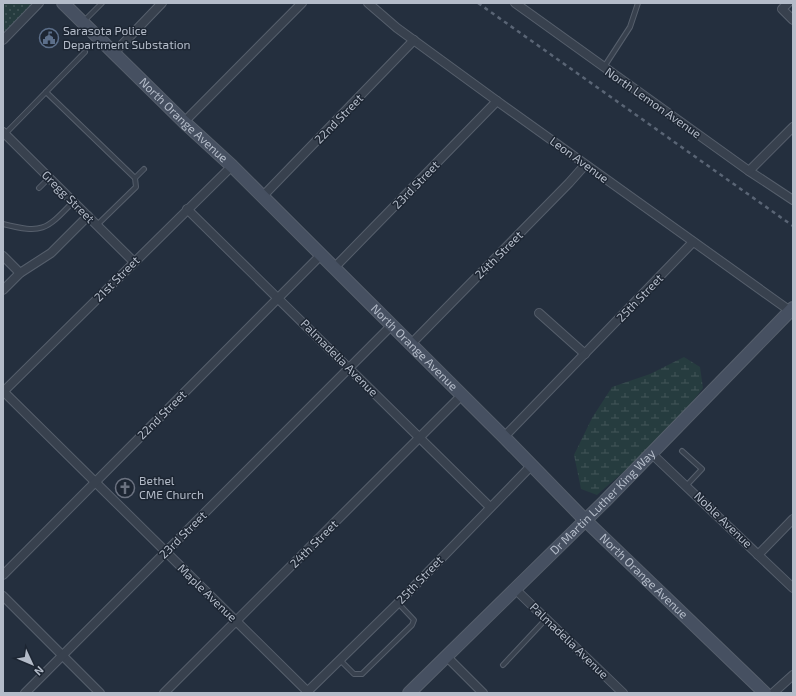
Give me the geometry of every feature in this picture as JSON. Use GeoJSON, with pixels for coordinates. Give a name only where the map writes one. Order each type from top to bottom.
{"type":"FeatureCollection","features":[{"type":"Feature","properties":{"kind":"street"},"geometry":{"type":"LineString","coordinates":[[3,40],[40,3]]}},
{"type":"Feature","properties":{"kind":"street","name":"North Orange Avenue"},"geometry":{"type":"LineString","coordinates":[[64,3],[184,122],[232,166],[532,465],[585,520],[765,693]]}},
{"type":"Feature","properties":{"kind":"street"},"geometry":{"type":"LineString","coordinates":[[114,53],[162,3]]}},
{"type":"Feature","properties":{"kind":"street"},"geometry":{"type":"LineString","coordinates":[[184,122],[302,3]]}},
{"type":"Feature","properties":{"kind":"street","name":"Leon Avenue"},"geometry":{"type":"LineString","coordinates":[[368,3],[414,40],[497,101],[693,242],[792,311]]}},
{"type":"Feature","properties":{"kind":"street","name":"North Lemon Avenue"},"geometry":{"type":"LineString","coordinates":[[515,3],[749,171],[793,199]]}},
{"type":"Feature","properties":{"kind":"street"},"geometry":{"type":"LineString","coordinates":[[788,3],[782,9],[793,20]]}},
{"type":"Feature","properties":{"kind":"street","name":"22nd Street"},"geometry":{"type":"LineString","coordinates":[[262,197],[414,40]]}},
{"type":"Feature","properties":{"kind":"street","name":"23rd Street"},"geometry":{"type":"LineString","coordinates":[[334,268],[497,101]]}},
{"type":"Feature","properties":{"kind":"street"},"geometry":{"type":"LineString","coordinates":[[749,171],[793,127]]}},
{"type":"Feature","properties":{"kind":"street","name":"Gregg Street"},"geometry":{"type":"LineString","coordinates":[[4,133],[134,262]]}},
{"type":"Feature","properties":{"kind":"street","name":"24th Street"},"geometry":{"type":"LineString","coordinates":[[410,344],[586,165]]}},
{"type":"Feature","properties":{"kind":"street","name":"21st Street"},"geometry":{"type":"LineString","coordinates":[[3,392],[232,166]]}},
{"type":"Feature","properties":{"kind":"street","name":"Palmadelia Avenue"},"geometry":{"type":"LineString","coordinates":[[187,209],[490,507]]}},
{"type":"Feature","properties":{"kind":"street"},"geometry":{"type":"LineString","coordinates":[[3,290],[20,273],[51,253],[88,216]]}},
{"type":"Feature","properties":{"kind":"street","name":"25th Street"},"geometry":{"type":"LineString","coordinates":[[504,437],[693,242]]}},
{"type":"Feature","properties":{"kind":"street","name":"22nd Street"},"geometry":{"type":"LineString","coordinates":[[3,575],[321,255]]}},
{"type":"Feature","properties":{"kind":"street"},"geometry":{"type":"LineString","coordinates":[[3,256],[20,273]]}},
{"type":"Feature","properties":{"kind":"street","name":"Dr Martin Luther King Way"},"geometry":{"type":"LineString","coordinates":[[409,693],[585,520],[792,311]]}},
{"type":"Feature","properties":{"kind":"street"},"geometry":{"type":"LineString","coordinates":[[539,313],[585,354]]}},
{"type":"Feature","properties":{"kind":"street","name":"23rd Street"},"geometry":{"type":"LineString","coordinates":[[25,693],[392,325]]}},
{"type":"Feature","properties":{"kind":"street","name":"Maple Avenue"},"geometry":{"type":"LineString","coordinates":[[3,392],[308,693]]}},
{"type":"Feature","properties":{"kind":"street","name":"24th Street"},"geometry":{"type":"LineString","coordinates":[[164,693],[462,395]]}},
{"type":"Feature","properties":{"kind":"street","name":"Noble Avenue"},"geometry":{"type":"LineString","coordinates":[[651,453],[687,485],[793,588]]}},
{"type":"Feature","properties":{"kind":"street","name":"25th Street"},"geometry":{"type":"LineString","coordinates":[[308,693],[532,465]]}},
{"type":"Feature","properties":{"kind":"street"},"geometry":{"type":"LineString","coordinates":[[758,555],[793,519]]}},
{"type":"Feature","properties":{"kind":"street","name":"Palmadelia Avenue"},"geometry":{"type":"LineString","coordinates":[[515,589],[623,693]]}},
{"type":"Feature","properties":{"kind":"street"},"geometry":{"type":"LineString","coordinates":[[3,596],[100,693]]}},
{"type":"Feature","properties":{"kind":"street"},"geometry":{"type":"LineString","coordinates":[[446,656],[483,693]]}},
{"type":"Feature","properties":{"kind":"street"},"geometry":{"type":"LineString","coordinates":[[773,693],[793,674]]}},
{"type":"Feature","properties":{"kind":"lane"},"geometry":{"type":"LineString","coordinates":[[83,22],[102,3]]}},
{"type":"Feature","properties":{"kind":"lane"},"geometry":{"type":"LineString","coordinates":[[603,67],[630,27],[637,5],[632,3]]}},
{"type":"Feature","properties":{"kind":"lane"},"geometry":{"type":"LineString","coordinates":[[4,133],[85,52]]}},
{"type":"Feature","properties":{"kind":"lane"},"geometry":{"type":"LineString","coordinates":[[46,92],[135,178],[136,187],[97,225]]}},
{"type":"Feature","properties":{"kind":"lane"},"geometry":{"type":"LineString","coordinates":[[135,178],[144,169]]}},
{"type":"Feature","properties":{"kind":"lane"},"geometry":{"type":"LineString","coordinates":[[39,188],[50,178]]}},
{"type":"Feature","properties":{"kind":"lane"},"geometry":{"type":"LineString","coordinates":[[3,224],[31,230],[46,227],[52,224],[74,202]]}},
{"type":"Feature","properties":{"kind":"lane"},"geometry":{"type":"LineString","coordinates":[[682,451],[702,469],[687,485]]}},
{"type":"Feature","properties":{"kind":"lane"},"geometry":{"type":"LineString","coordinates":[[340,660],[354,674],[362,674],[412,625],[414,620],[412,616],[398,603]]}},
{"type":"Feature","properties":{"kind":"lane"},"geometry":{"type":"LineString","coordinates":[[503,665],[546,619]]}},
{"type":"Feature","properties":{"kind":"green space"},"geometry":{"type":"Polygon","coordinates":[[[3,3],[33,3],[3,33],[3,3]]]}},
{"type":"Feature","properties":{"kind":"green space"},"geometry":{"type":"Polygon","coordinates":[[[684,357],[700,367],[703,388],[666,431],[597,495],[581,489],[574,455],[592,418],[612,387],[650,374],[684,357]]]}},
{"type":"Feature","properties":{"kind":"railway"},"geometry":{"type":"LineString","coordinates":[[478,3],[793,226]]}},
{"type":"Feature","properties":{"kind":"place","name":"Sarasota Police Department Substation"},"geometry":{"type":"Point","coordinates":[49,38]}},
{"type":"Feature","properties":{"kind":"place","name":"Bethel CME Church"},"geometry":{"type":"Point","coordinates":[125,488]}}]}
